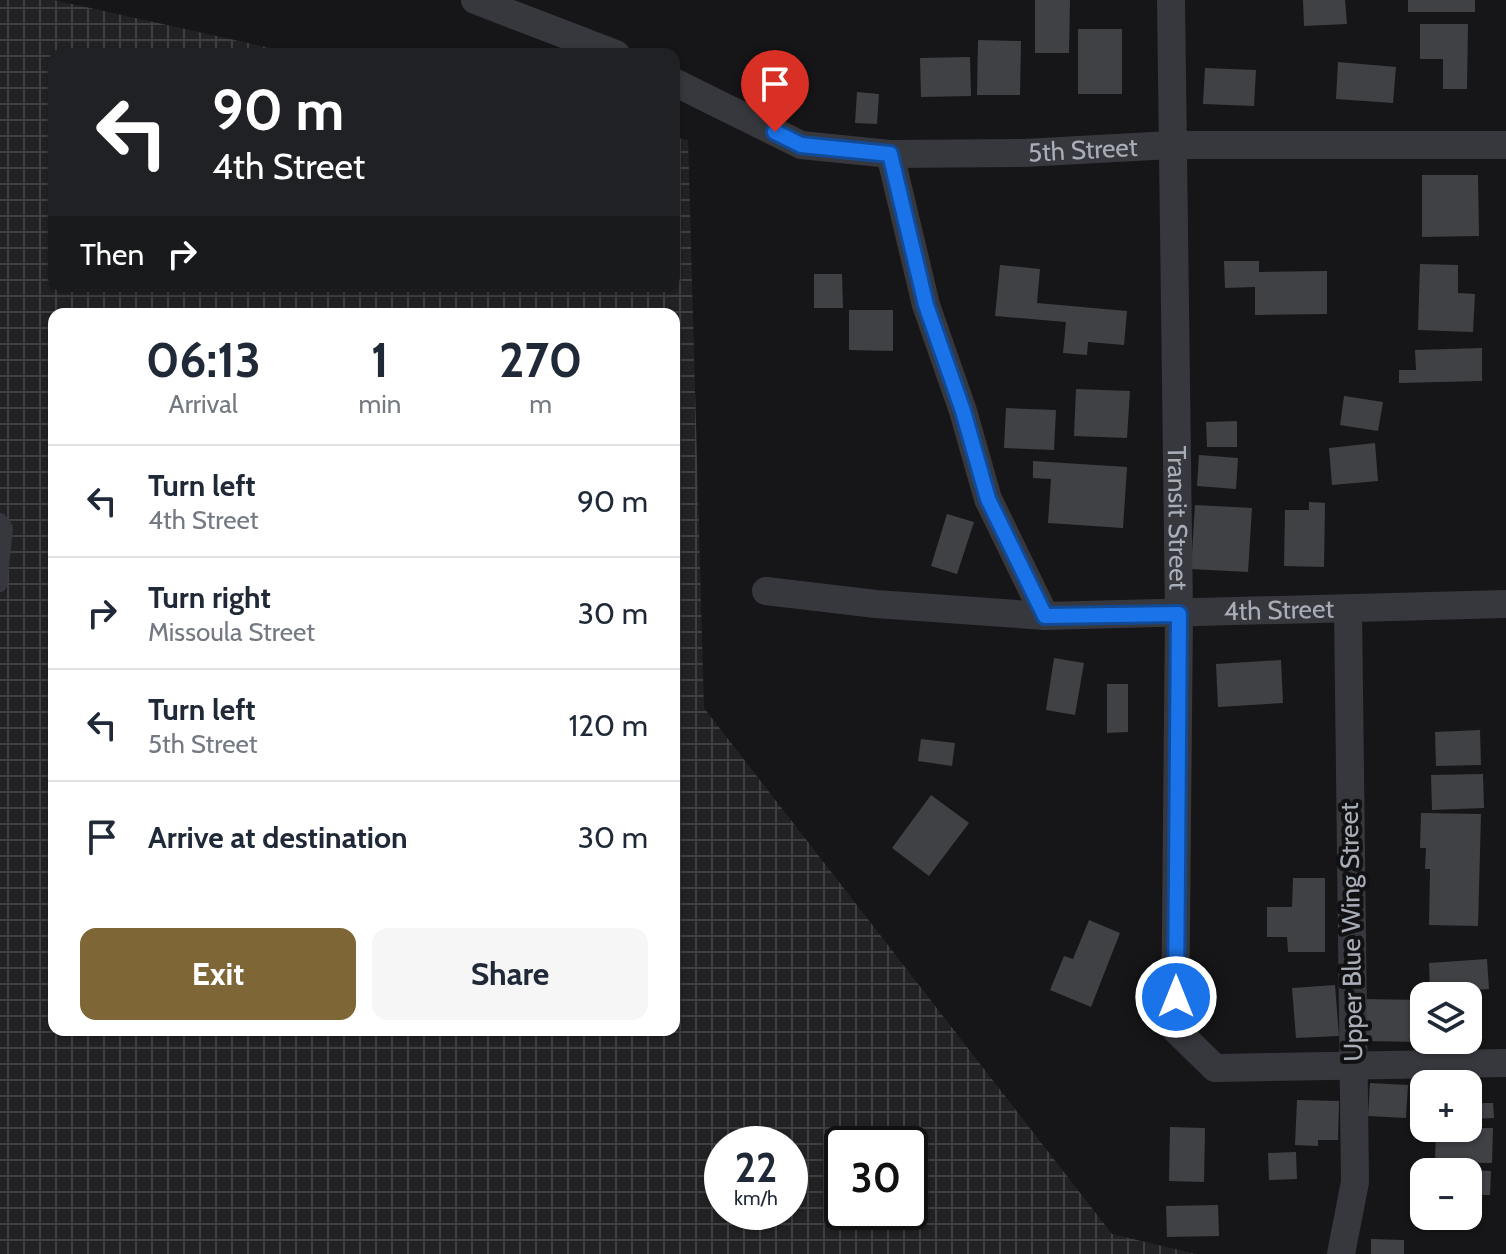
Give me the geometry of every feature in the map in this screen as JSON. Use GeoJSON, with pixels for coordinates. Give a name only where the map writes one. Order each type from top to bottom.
{"type":"FeatureCollection","features":[{"type":"Feature","properties":{"kind":"street"},"geometry":{"type":"LineString","coordinates":[[475,0],[600,48]]}},
{"type":"Feature","properties":{"kind":"street","name":"Transit Street"},"geometry":{"type":"LineString","coordinates":[[1171,0],[1179,614],[1175,1029],[1215,1068],[1352,1066]]}},
{"type":"Feature","properties":{"kind":"street","name":"5th Street"},"geometry":{"type":"LineString","coordinates":[[680,85],[801,145],[890,154],[1024,153],[1171,145],[1506,145]]}},
{"type":"Feature","properties":{"kind":"street"},"geometry":{"type":"LineString","coordinates":[[890,154],[926,305],[963,411],[988,499],[1045,616]]}},
{"type":"Feature","properties":{"kind":"street","name":"4th Street"},"geometry":{"type":"LineString","coordinates":[[766,591],[876,604],[1045,616],[1506,604]]}},
{"type":"Feature","properties":{"kind":"street","name":"Upper Blue Wing Street"},"geometry":{"type":"LineString","coordinates":[[1341,1254],[1355,1182],[1348,609]]}},
{"type":"Feature","properties":{"kind":"street"},"geometry":{"type":"LineString","coordinates":[[1352,1066],[1506,1063]]}},
{"type":"Feature","properties":{"kind":"lane"},"geometry":{"type":"LineString","coordinates":[[0,520],[6,528],[0,585]]}},
{"type":"Feature","properties":{"kind":"shaded area"},"geometry":{"type":"Polygon","coordinates":[[[0,0],[54,0],[271,48],[48,48],[48,292],[680,292],[680,138],[688,140],[704,708],[1112,1234],[1196,1254],[0,1254],[0,0]]]}},
{"type":"Feature","properties":{"kind":"building"},"geometry":{"type":"Polygon","coordinates":[[[1035,0],[1070,0],[1069,53],[1035,53],[1035,0]]]}},
{"type":"Feature","properties":{"kind":"building"},"geometry":{"type":"Polygon","coordinates":[[[1303,0],[1345,0],[1347,24],[1304,26],[1303,0]]]}},
{"type":"Feature","properties":{"kind":"building"},"geometry":{"type":"Polygon","coordinates":[[[1408,0],[1475,0],[1475,12],[1408,12],[1408,0]]]}},
{"type":"Feature","properties":{"kind":"building"},"geometry":{"type":"Polygon","coordinates":[[[1420,24],[1468,24],[1467,89],[1443,89],[1443,59],[1420,59],[1420,24]]]}},
{"type":"Feature","properties":{"kind":"building"},"geometry":{"type":"Polygon","coordinates":[[[1078,29],[1122,29],[1122,94],[1078,94],[1078,29]]]}},
{"type":"Feature","properties":{"kind":"building"},"geometry":{"type":"Polygon","coordinates":[[[978,40],[1021,41],[1020,95],[977,95],[978,40]]]}},
{"type":"Feature","properties":{"kind":"building"},"geometry":{"type":"Polygon","coordinates":[[[970,57],[971,96],[921,97],[920,58],[970,57]]]}},
{"type":"Feature","properties":{"kind":"building"},"geometry":{"type":"Polygon","coordinates":[[[1338,62],[1396,67],[1393,103],[1336,99],[1338,62]]]}},
{"type":"Feature","properties":{"kind":"building"},"geometry":{"type":"Polygon","coordinates":[[[1205,68],[1256,70],[1254,106],[1203,104],[1205,68]]]}},
{"type":"Feature","properties":{"kind":"building"},"geometry":{"type":"Polygon","coordinates":[[[857,92],[879,94],[877,124],[855,123],[857,92]]]}},
{"type":"Feature","properties":{"kind":"building"},"geometry":{"type":"Polygon","coordinates":[[[1422,175],[1478,175],[1479,236],[1422,237],[1422,175]]]}},
{"type":"Feature","properties":{"kind":"building"},"geometry":{"type":"Polygon","coordinates":[[[1224,261],[1259,261],[1259,272],[1327,271],[1327,314],[1255,315],[1255,287],[1225,288],[1224,261]]]}},
{"type":"Feature","properties":{"kind":"building"},"geometry":{"type":"Polygon","coordinates":[[[1420,264],[1458,265],[1458,293],[1475,294],[1473,332],[1418,330],[1420,264]]]}},
{"type":"Feature","properties":{"kind":"building"},"geometry":{"type":"Polygon","coordinates":[[[1000,265],[1040,269],[1037,303],[1127,311],[1124,345],[1088,342],[1087,355],[1063,353],[1066,322],[995,316],[1000,265]]]}},
{"type":"Feature","properties":{"kind":"building"},"geometry":{"type":"Polygon","coordinates":[[[814,274],[842,274],[843,308],[814,308],[814,274]]]}},
{"type":"Feature","properties":{"kind":"building"},"geometry":{"type":"Polygon","coordinates":[[[849,310],[893,310],[893,351],[849,350],[849,310]]]}},
{"type":"Feature","properties":{"kind":"building"},"geometry":{"type":"Polygon","coordinates":[[[1482,348],[1482,381],[1399,383],[1399,370],[1416,370],[1415,350],[1482,348]]]}},
{"type":"Feature","properties":{"kind":"building"},"geometry":{"type":"Polygon","coordinates":[[[1076,389],[1130,391],[1127,438],[1074,436],[1076,389]]]}},
{"type":"Feature","properties":{"kind":"building"},"geometry":{"type":"Polygon","coordinates":[[[1344,396],[1383,402],[1378,431],[1340,425],[1344,396]]]}},
{"type":"Feature","properties":{"kind":"building"},"geometry":{"type":"Polygon","coordinates":[[[1006,408],[1056,410],[1054,450],[1004,448],[1006,408]]]}},
{"type":"Feature","properties":{"kind":"building"},"geometry":{"type":"Polygon","coordinates":[[[1237,421],[1237,447],[1207,447],[1206,422],[1237,421]]]}},
{"type":"Feature","properties":{"kind":"building"},"geometry":{"type":"Polygon","coordinates":[[[1375,443],[1378,481],[1332,485],[1329,448],[1375,443]]]}},
{"type":"Feature","properties":{"kind":"building"},"geometry":{"type":"Polygon","coordinates":[[[1199,455],[1238,458],[1236,489],[1197,486],[1199,455]]]}},
{"type":"Feature","properties":{"kind":"building"},"geometry":{"type":"Polygon","coordinates":[[[1033,461],[1127,467],[1123,528],[1048,523],[1051,479],[1033,478],[1033,461]]]}},
{"type":"Feature","properties":{"kind":"building"},"geometry":{"type":"Polygon","coordinates":[[[1309,502],[1325,503],[1324,567],[1284,566],[1285,510],[1309,510],[1309,502]]]}},
{"type":"Feature","properties":{"kind":"building"},"geometry":{"type":"Polygon","coordinates":[[[1195,505],[1252,508],[1248,572],[1191,569],[1195,505]]]}},
{"type":"Feature","properties":{"kind":"building"},"geometry":{"type":"Polygon","coordinates":[[[947,514],[974,522],[957,574],[931,566],[947,514]]]}},
{"type":"Feature","properties":{"kind":"building"},"geometry":{"type":"Polygon","coordinates":[[[1054,658],[1084,663],[1075,715],[1046,710],[1054,658]]]}},
{"type":"Feature","properties":{"kind":"building"},"geometry":{"type":"Polygon","coordinates":[[[1281,660],[1283,703],[1218,707],[1216,664],[1281,660]]]}},
{"type":"Feature","properties":{"kind":"building"},"geometry":{"type":"Polygon","coordinates":[[[1107,684],[1128,684],[1128,732],[1107,733],[1107,684]]]}},
{"type":"Feature","properties":{"kind":"building"},"geometry":{"type":"Polygon","coordinates":[[[1480,730],[1481,765],[1436,766],[1435,732],[1480,730]]]}},
{"type":"Feature","properties":{"kind":"building"},"geometry":{"type":"Polygon","coordinates":[[[921,739],[955,743],[952,766],[918,761],[921,739]]]}},
{"type":"Feature","properties":{"kind":"building"},"geometry":{"type":"Polygon","coordinates":[[[1483,774],[1484,808],[1432,810],[1431,775],[1483,774]]]}},
{"type":"Feature","properties":{"kind":"building"},"geometry":{"type":"Polygon","coordinates":[[[931,795],[969,823],[929,876],[892,848],[931,795]]]}},
{"type":"Feature","properties":{"kind":"building"},"geometry":{"type":"Polygon","coordinates":[[[1421,813],[1481,814],[1478,926],[1429,925],[1430,869],[1425,869],[1426,848],[1420,848],[1421,813]]]}},
{"type":"Feature","properties":{"kind":"building"},"geometry":{"type":"Polygon","coordinates":[[[1293,878],[1325,878],[1325,952],[1288,952],[1287,937],[1267,937],[1267,907],[1292,907],[1293,878]]]}},
{"type":"Feature","properties":{"kind":"building"},"geometry":{"type":"Polygon","coordinates":[[[1089,920],[1120,933],[1091,1007],[1050,990],[1064,956],[1073,959],[1089,920]]]}},
{"type":"Feature","properties":{"kind":"building"},"geometry":{"type":"Polygon","coordinates":[[[1487,959],[1489,989],[1482,989],[1482,982],[1430,982],[1429,963],[1487,959]]]}},
{"type":"Feature","properties":{"kind":"building"},"geometry":{"type":"Polygon","coordinates":[[[1335,985],[1339,1036],[1296,1038],[1292,988],[1335,985]]]}},
{"type":"Feature","properties":{"kind":"building"},"geometry":{"type":"Polygon","coordinates":[[[1362,999],[1410,1000],[1410,1042],[1361,1041],[1362,999]]]}},
{"type":"Feature","properties":{"kind":"building"},"geometry":{"type":"Polygon","coordinates":[[[1370,1083],[1408,1085],[1406,1118],[1368,1116],[1370,1083]]]}},
{"type":"Feature","properties":{"kind":"building"},"geometry":{"type":"Polygon","coordinates":[[[1297,1100],[1339,1101],[1338,1140],[1318,1140],[1318,1146],[1295,1145],[1297,1100]]]}},
{"type":"Feature","properties":{"kind":"building"},"geometry":{"type":"Polygon","coordinates":[[[1482,1103],[1493,1103],[1494,1118],[1482,1118],[1482,1103]]]}},
{"type":"Feature","properties":{"kind":"building"},"geometry":{"type":"Polygon","coordinates":[[[1170,1127],[1205,1128],[1204,1182],[1169,1181],[1170,1127]]]}},
{"type":"Feature","properties":{"kind":"building"},"geometry":{"type":"Polygon","coordinates":[[[1482,1128],[1493,1128],[1492,1163],[1482,1163],[1482,1158],[1435,1158],[1436,1142],[1482,1142],[1482,1128]]]}},
{"type":"Feature","properties":{"kind":"building"},"geometry":{"type":"Polygon","coordinates":[[[1296,1152],[1297,1179],[1269,1180],[1268,1153],[1296,1152]]]}},
{"type":"Feature","properties":{"kind":"building"},"geometry":{"type":"Polygon","coordinates":[[[1482,1171],[1491,1171],[1490,1195],[1482,1195],[1482,1171]]]}},
{"type":"Feature","properties":{"kind":"building"},"geometry":{"type":"Polygon","coordinates":[[[1218,1205],[1219,1236],[1167,1237],[1166,1206],[1218,1205]]]}},
{"type":"Feature","properties":{"kind":"building"},"geometry":{"type":"Polygon","coordinates":[[[1371,1239],[1404,1240],[1404,1254],[1371,1254],[1371,1239]]]}},
{"type":"Feature","properties":{"kind":"route"},"geometry":{"type":"LineString","coordinates":[[775,132],[801,145],[890,154],[926,305],[963,411],[988,499],[1045,616],[1179,614],[1176,997]]}}]}
